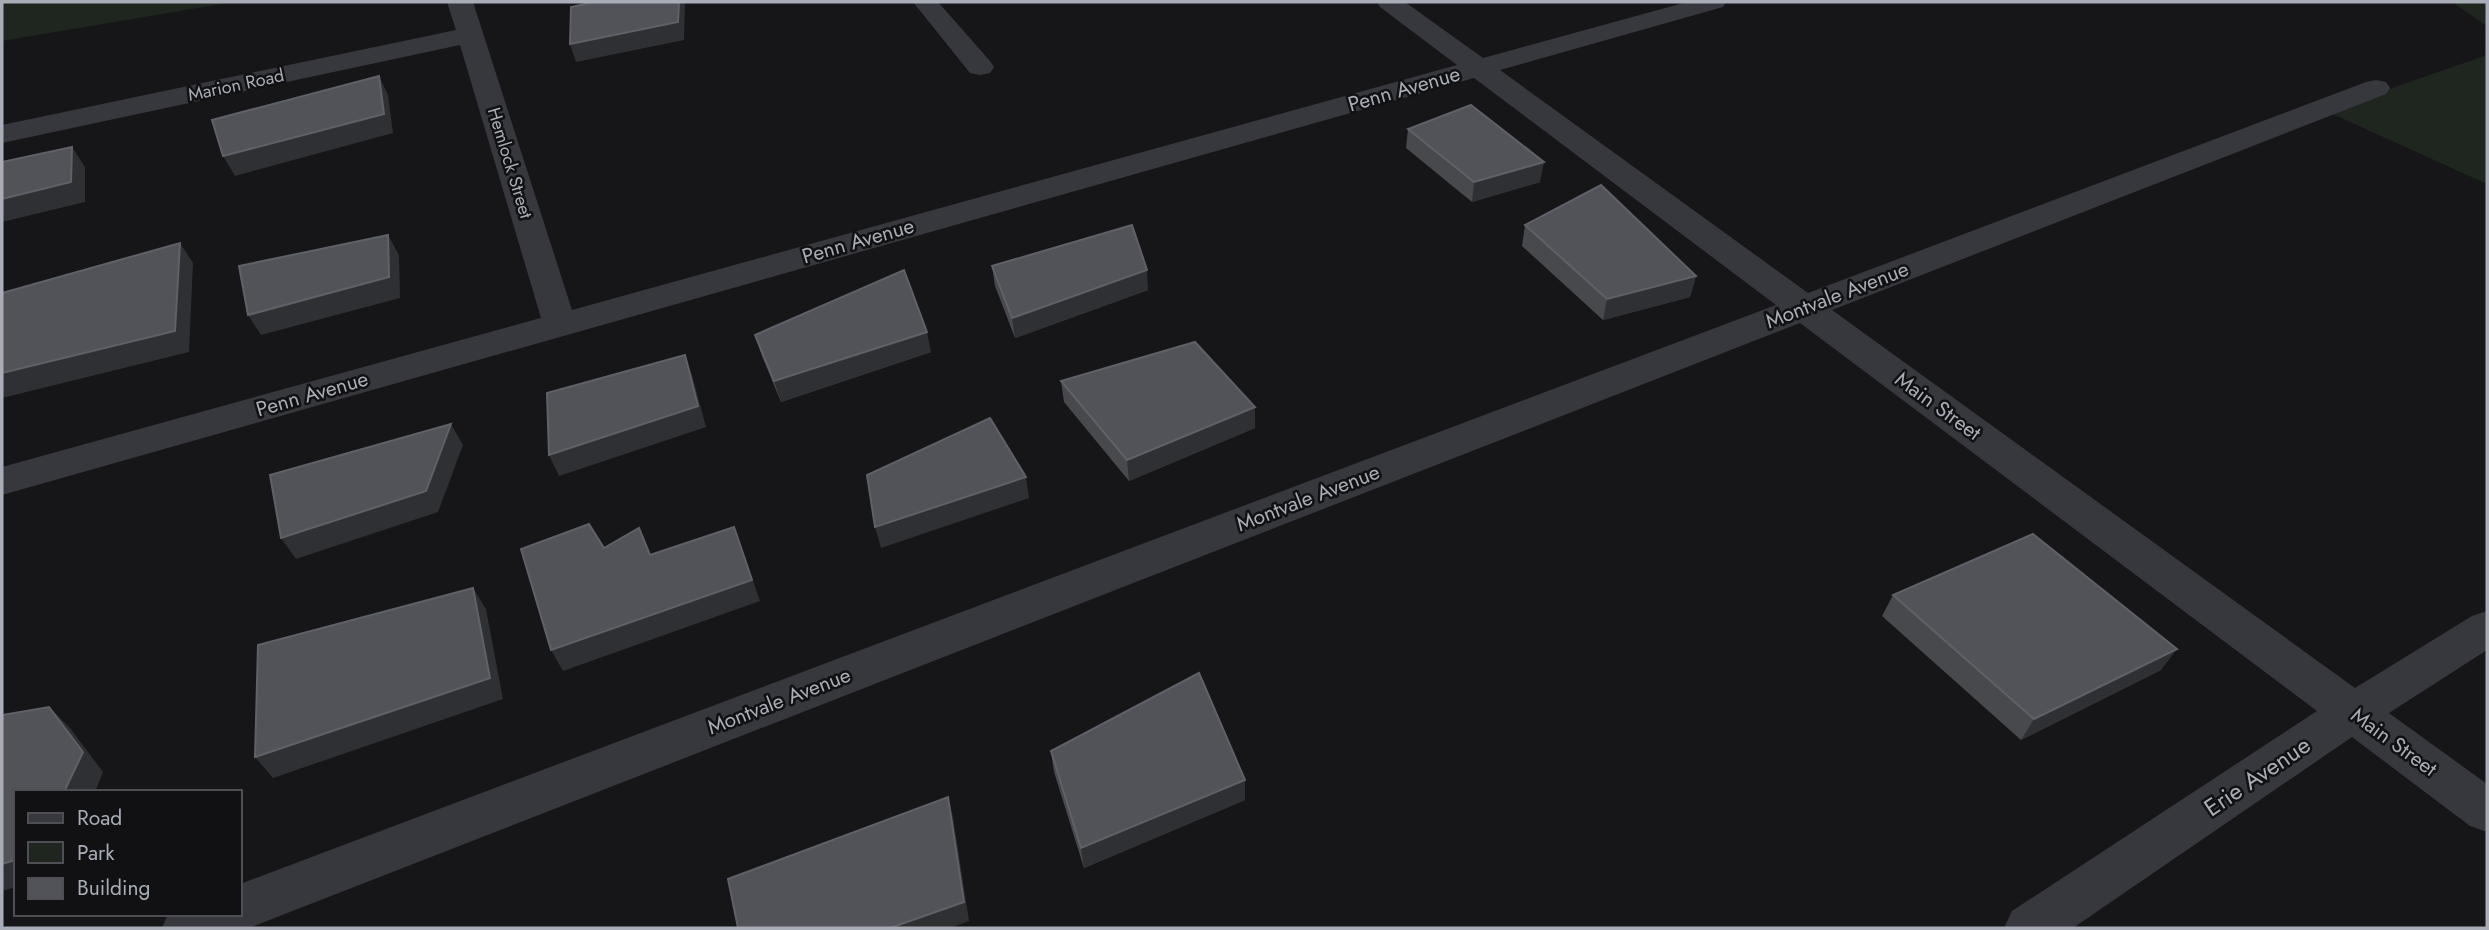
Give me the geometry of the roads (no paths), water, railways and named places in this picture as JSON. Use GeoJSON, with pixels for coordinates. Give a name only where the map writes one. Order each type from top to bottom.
{"type":"FeatureCollection","features":[{"type":"Feature","properties":{"kind":"street","name":"Hemlock Street"},"geometry":{"type":"LineString","coordinates":[[460,2],[560,325]]}},
{"type":"Feature","properties":{"kind":"street"},"geometry":{"type":"LineString","coordinates":[[925,2],[980,67]]}},
{"type":"Feature","properties":{"kind":"street","name":"Main Street"},"geometry":{"type":"LineString","coordinates":[[1388,2],[2487,811]]}},
{"type":"Feature","properties":{"kind":"street","name":"Penn Avenue"},"geometry":{"type":"LineString","coordinates":[[2,481],[1714,2]]}},
{"type":"Feature","properties":{"kind":"street","name":"Marion Road"},"geometry":{"type":"LineString","coordinates":[[2,134],[470,35]]}},
{"type":"Feature","properties":{"kind":"street","name":"Montvale Avenue"},"geometry":{"type":"LineString","coordinates":[[242,907],[2376,88]]}},
{"type":"Feature","properties":{"kind":"street","name":"Erie Avenue"},"geometry":{"type":"LineString","coordinates":[[2030,928],[2353,712],[2487,628]]}},
{"type":"Feature","properties":{"kind":"street"},"geometry":{"type":"LineString","coordinates":[[188,928],[219,916]]}}]}
